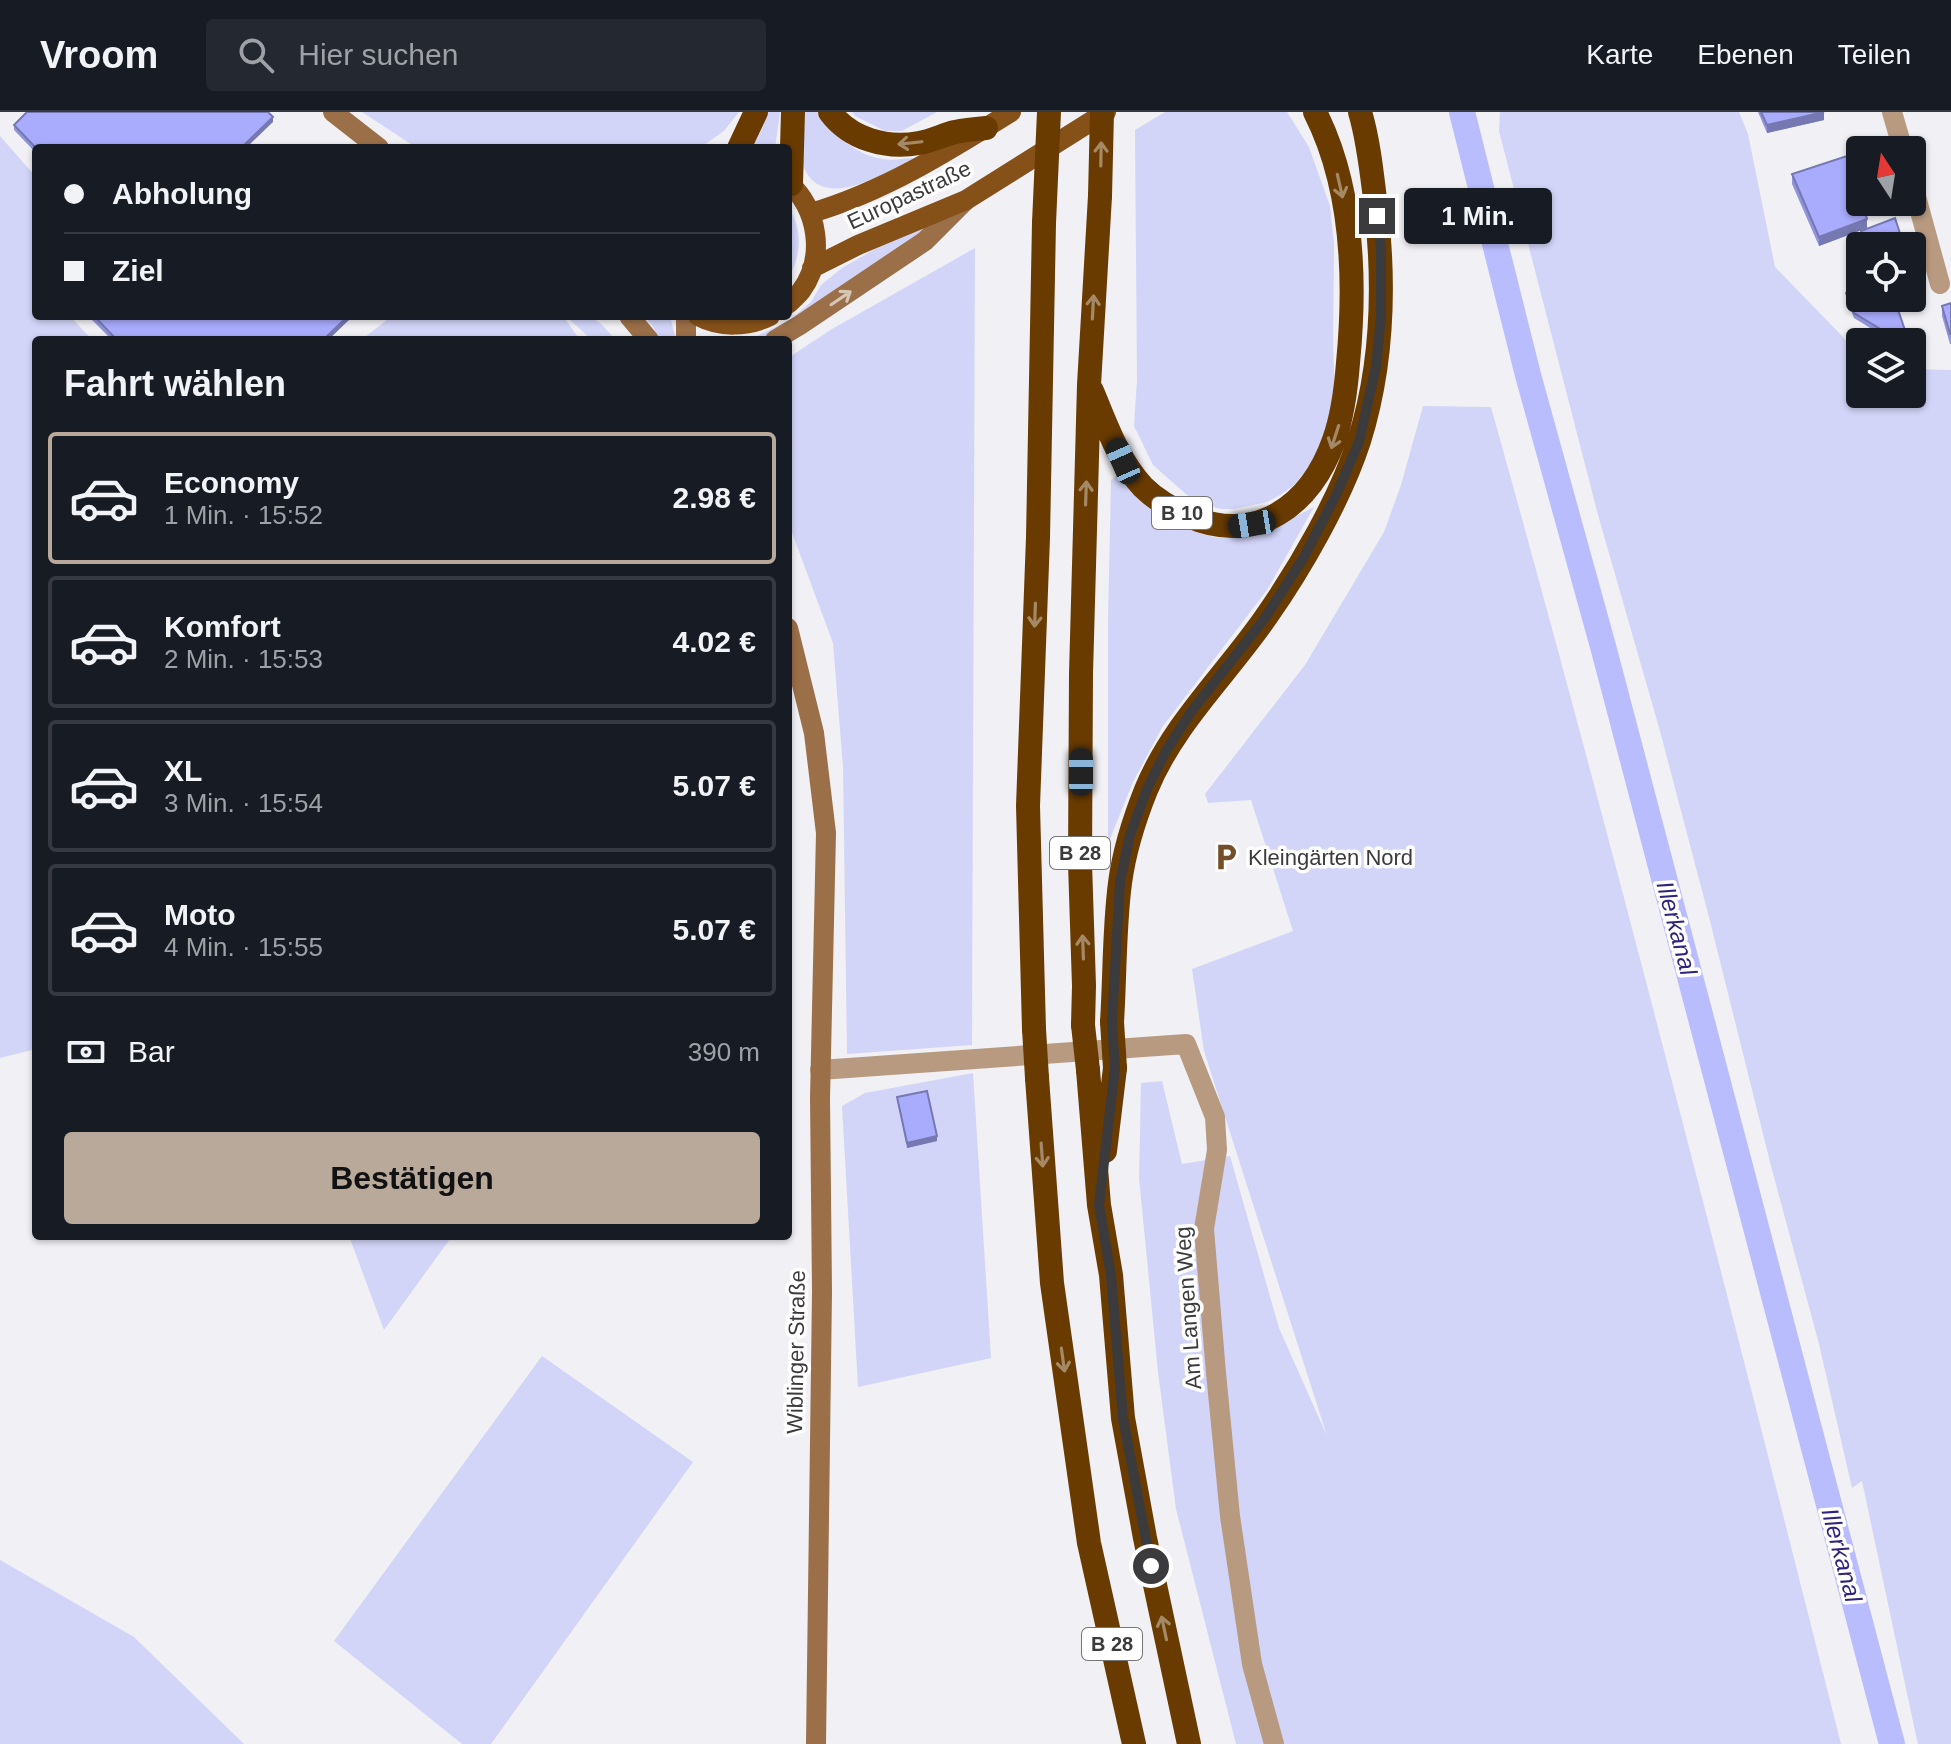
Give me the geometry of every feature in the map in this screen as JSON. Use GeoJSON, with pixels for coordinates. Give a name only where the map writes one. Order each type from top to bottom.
{"type":"FeatureCollection","features":[{"type":"Feature","properties":{"kind":"highway"},"geometry":{"type":"LineString","coordinates":[[741,144],[756,112]]}},
{"type":"Feature","properties":{"kind":"highway"},"geometry":{"type":"LineString","coordinates":[[791,144],[793,112]]}},
{"type":"Feature","properties":{"kind":"highway"},"geometry":{"type":"LineString","coordinates":[[830,112],[837,122],[861,138],[889,145],[919,143],[986,128]]}},
{"type":"Feature","properties":{"kind":"highway","name":"B 28"},"geometry":{"type":"LineString","coordinates":[[1049,112],[1028,806],[1034,1029],[1052,1283],[1089,1543],[1134,1744]]}},
{"type":"Feature","properties":{"kind":"highway","name":"B 10"},"geometry":{"type":"LineString","coordinates":[[1104,112],[1089,385],[1123,461],[1145,489],[1174,510],[1214,525],[1236,526],[1270,519],[1295,503],[1309,489],[1335,439],[1344,403],[1351,312],[1345,206],[1335,164],[1315,112]]}},
{"type":"Feature","properties":{"kind":"highway"},"geometry":{"type":"LineString","coordinates":[[1099,1205],[1115,1068],[1112,1022],[1120,882],[1130,835],[1147,789],[1166,751],[1191,712],[1265,618],[1304,557],[1359,442],[1376,367],[1381,317],[1381,247],[1360,112]]}},
{"type":"Feature","properties":{"kind":"highway","name":"B 28"},"geometry":{"type":"LineString","coordinates":[[1089,385],[1081,674],[1083,1025],[1099,1205],[1111,1275],[1123,1418],[1189,1744]]}},
{"type":"Feature","properties":{"kind":"main road"},"geometry":{"type":"LineString","coordinates":[[333,112],[374,144]]}},
{"type":"Feature","properties":{"kind":"main road","name":"Europastraße"},"geometry":{"type":"LineString","coordinates":[[811,213],[856,199],[928,162],[1011,112]]}},
{"type":"Feature","properties":{"kind":"main road","name":"Europastraße"},"geometry":{"type":"LineString","coordinates":[[812,268],[858,245],[966,200],[1104,112]]}},
{"type":"Feature","properties":{"kind":"main road"},"geometry":{"type":"LineString","coordinates":[[792,186],[811,213],[816,232],[812,268],[802,289],[792,300]]}},
{"type":"Feature","properties":{"kind":"main road"},"geometry":{"type":"LineString","coordinates":[[782,336],[925,241],[966,200]]}},
{"type":"Feature","properties":{"kind":"main road"},"geometry":{"type":"LineString","coordinates":[[632,320],[646,336]]}},
{"type":"Feature","properties":{"kind":"main road"},"geometry":{"type":"LineString","coordinates":[[710,320],[723,324],[744,324],[757,320]]}},
{"type":"Feature","properties":{"kind":"main road"},"geometry":{"type":"LineString","coordinates":[[732,336],[744,324]]}},
{"type":"Feature","properties":{"kind":"main road","name":"Wiblinger Straße"},"geometry":{"type":"LineString","coordinates":[[792,644],[814,733],[826,833],[820,1070],[822,1291],[816,1744]]}},
{"type":"Feature","properties":{"kind":"street"},"geometry":{"type":"LineString","coordinates":[[1892,112],[1899,136]]}},
{"type":"Feature","properties":{"kind":"street"},"geometry":{"type":"LineString","coordinates":[[1921,216],[1940,284]]}},
{"type":"Feature","properties":{"kind":"street","name":"Am Langen Weg"},"geometry":{"type":"LineString","coordinates":[[820,1070],[1186,1044],[1215,1117],[1217,1150],[1204,1229],[1216,1373],[1230,1516],[1252,1664],[1274,1744]]}},
{"type":"Feature","properties":{"kind":"shaded area"},"geometry":{"type":"Polygon","coordinates":[[[362,112],[739,112],[724,131],[706,144],[411,144],[362,112]]]}},
{"type":"Feature","properties":{"kind":"shaded area"},"geometry":{"type":"Polygon","coordinates":[[[768,112],[780,112],[776,144],[754,144],[768,112]]]}},
{"type":"Feature","properties":{"kind":"shaded area"},"geometry":{"type":"Polygon","coordinates":[[[803,112],[817,112],[838,135],[863,153],[887,160],[915,158],[856,185],[826,187],[813,181],[804,168],[803,112]]]}},
{"type":"Feature","properties":{"kind":"shaded area"},"geometry":{"type":"Polygon","coordinates":[[[852,112],[937,112],[902,131],[885,131],[852,112]]]}},
{"type":"Feature","properties":{"kind":"shaded area"},"geometry":{"type":"Polygon","coordinates":[[[1165,112],[1287,112],[1309,147],[1330,206],[1334,244],[1335,394],[1327,435],[1306,471],[1293,486],[1267,502],[1234,509],[1196,503],[1153,465],[1134,426],[1137,380],[1135,130],[1165,112]]]}},
{"type":"Feature","properties":{"kind":"shaded area"},"geometry":{"type":"Polygon","coordinates":[[[1500,112],[1739,112],[1748,134],[1775,267],[1846,341],[1846,408],[1926,408],[1926,369],[1951,370],[1951,1744],[1918,1744],[1862,1481],[1852,1488],[1819,1344],[1710,921],[1598,515],[1499,131],[1500,112]]]}},
{"type":"Feature","properties":{"kind":"shaded area"},"geometry":{"type":"Polygon","coordinates":[[[0,136],[32,172],[32,320],[74,320],[88,336],[32,336],[32,1050],[0,1058],[0,136]]]}},
{"type":"Feature","properties":{"kind":"shaded area"},"geometry":{"type":"Polygon","coordinates":[[[792,213],[799,242],[792,272],[792,213]]]}},
{"type":"Feature","properties":{"kind":"shaded area"},"geometry":{"type":"Polygon","coordinates":[[[931,227],[802,317],[769,336],[757,336],[792,320],[811,302],[821,285],[842,268],[877,248],[931,227]]]}},
{"type":"Feature","properties":{"kind":"shaded area"},"geometry":{"type":"Polygon","coordinates":[[[975,248],[972,1045],[847,1054],[843,767],[833,643],[792,533],[792,355],[832,329],[975,248]]]}},
{"type":"Feature","properties":{"kind":"shaded area"},"geometry":{"type":"Polygon","coordinates":[[[387,320],[566,320],[577,336],[366,336],[387,320]]]}},
{"type":"Feature","properties":{"kind":"shaded area"},"geometry":{"type":"Polygon","coordinates":[[[570,320],[596,320],[612,336],[588,336],[570,320]]]}},
{"type":"Feature","properties":{"kind":"shaded area"},"geometry":{"type":"Polygon","coordinates":[[[648,320],[671,320],[675,336],[658,336],[648,320]]]}},
{"type":"Feature","properties":{"kind":"shaded area"},"geometry":{"type":"Polygon","coordinates":[[[1423,406],[1491,407],[1626,907],[1841,1744],[1236,1744],[1176,1509],[1158,1372],[1139,1178],[1141,1083],[1162,1081],[1182,1164],[1230,1156],[1279,1328],[1327,1436],[1204,1051],[1192,969],[1293,931],[1251,800],[1208,803],[1205,794],[1305,665],[1384,532],[1423,406]]]}},
{"type":"Feature","properties":{"kind":"shaded area"},"geometry":{"type":"Polygon","coordinates":[[[1120,473],[1161,516],[1204,535],[1221,538],[1237,538],[1267,530],[1314,507],[1267,590],[1163,726],[1133,782],[1108,844],[1111,480],[1120,473]]]}},
{"type":"Feature","properties":{"kind":"shaded area"},"geometry":{"type":"Polygon","coordinates":[[[973,1073],[991,1358],[858,1387],[842,1106],[865,1093],[973,1073]]]}},
{"type":"Feature","properties":{"kind":"shaded area"},"geometry":{"type":"Polygon","coordinates":[[[350,1240],[449,1240],[384,1330],[350,1240]]]}},
{"type":"Feature","properties":{"kind":"shaded area"},"geometry":{"type":"Polygon","coordinates":[[[542,1356],[693,1462],[491,1744],[462,1744],[334,1641],[542,1356]]]}},
{"type":"Feature","properties":{"kind":"shaded area"},"geometry":{"type":"Polygon","coordinates":[[[0,1560],[134,1637],[244,1744],[0,1744],[0,1560]]]}},
{"type":"Feature","properties":{"kind":"building"},"geometry":{"type":"Polygon","coordinates":[[[27,112],[268,112],[273,117],[245,144],[32,144],[14,125],[27,112]]]}},
{"type":"Feature","properties":{"kind":"building"},"geometry":{"type":"Polygon","coordinates":[[[1761,112],[1824,112],[1767,125],[1761,112]]]}},
{"type":"Feature","properties":{"kind":"building"},"geometry":{"type":"Polygon","coordinates":[[[1846,156],[1846,216],[1866,216],[1867,219],[1819,237],[1792,174],[1846,156]]]}},
{"type":"Feature","properties":{"kind":"building"},"geometry":{"type":"Polygon","coordinates":[[[1895,218],[1900,232],[1861,232],[1895,218]]]}},
{"type":"Feature","properties":{"kind":"building"},"geometry":{"type":"Polygon","coordinates":[[[1951,303],[1951,334],[1950,334],[1942,306],[1951,303]]]}},
{"type":"Feature","properties":{"kind":"building"},"geometry":{"type":"Polygon","coordinates":[[[1899,312],[1904,328],[1879,328],[1854,313],[1899,312]]]}},
{"type":"Feature","properties":{"kind":"building"},"geometry":{"type":"Polygon","coordinates":[[[98,320],[344,320],[327,336],[113,336],[98,320]]]}},
{"type":"Feature","properties":{"kind":"building"},"geometry":{"type":"Polygon","coordinates":[[[927,1091],[937,1136],[907,1143],[897,1097],[927,1091]]]}},
{"type":"Feature","properties":{"kind":"waterway","name":"Illerkanal"},"geometry":{"type":"LineString","coordinates":[[1462,112],[1528,375],[1604,650],[1892,1744]]}},
{"type":"Feature","properties":{"kind":"place","name":"Kleingärten Nord"},"geometry":{"type":"Point","coordinates":[1226,857]}},
{"type":"Feature","properties":{"kind":"route"},"geometry":{"type":"LineString","coordinates":[[1151,1566],[1123,1418],[1111,1275],[1099,1205],[1115,1068],[1112,1022],[1120,882],[1130,835],[1147,789],[1166,751],[1191,712],[1265,618],[1304,557],[1359,442],[1376,367],[1381,317],[1381,247],[1377,216]]}}]}
